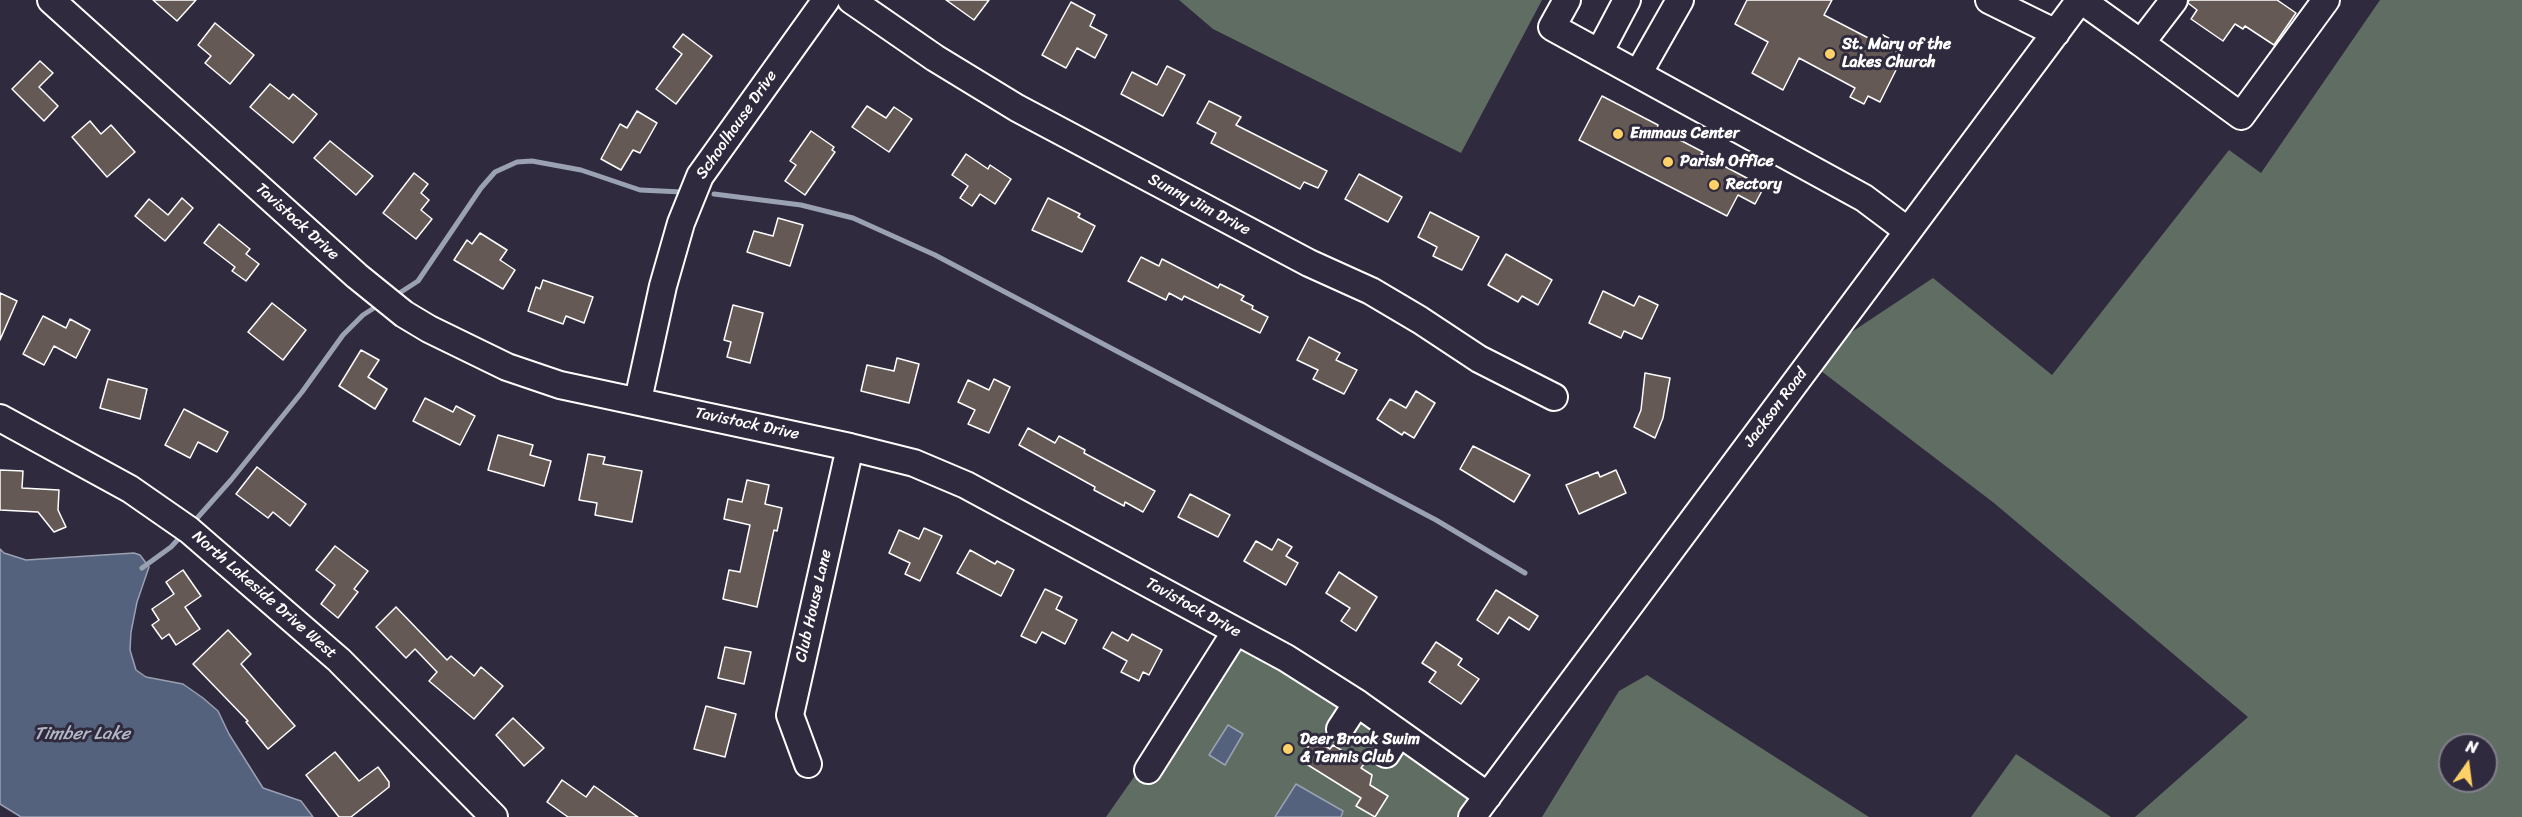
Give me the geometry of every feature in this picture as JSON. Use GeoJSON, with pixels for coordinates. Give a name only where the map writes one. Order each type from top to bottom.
{"type":"FeatureCollection","features":[{"type":"Feature","properties":{"kind":"street","name":"Tavistock Drive"},"geometry":{"type":"LineString","coordinates":[[51,0],[357,276],[404,314],[455,343],[507,367],[560,385],[850,447],[914,463],[966,485],[1286,658],[1357,703],[1393,743],[1488,796]]}},
{"type":"Feature","properties":{"kind":"street","name":"Schoolhouse Drive"},"geometry":{"type":"LineString","coordinates":[[638,400],[663,286],[681,223],[700,176],[826,0]]}},
{"type":"Feature","properties":{"kind":"street","name":"Sunny Jim Drive"},"geometry":{"type":"LineString","coordinates":[[851,0],[935,58],[1017,108],[1309,263],[1371,291],[1479,359],[1554,397]]}},
{"type":"Feature","properties":{"kind":"street"},"geometry":{"type":"LineString","coordinates":[[1567,0],[1552,27],[1638,74],[1768,152],[1864,198],[1908,231]]}},
{"type":"Feature","properties":{"kind":"street"},"geometry":{"type":"LineString","coordinates":[[1599,53],[1627,0]]}},
{"type":"Feature","properties":{"kind":"street"},"geometry":{"type":"LineString","coordinates":[[1638,74],[1680,0]]}},
{"type":"Feature","properties":{"kind":"street"},"geometry":{"type":"LineString","coordinates":[[1989,0],[2039,27]]}},
{"type":"Feature","properties":{"kind":"street"},"geometry":{"type":"LineString","coordinates":[[2080,0],[2241,116],[2326,0]]}},
{"type":"Feature","properties":{"kind":"street","name":"Jackson Road"},"geometry":{"type":"LineString","coordinates":[[1472,817],[1908,231],[2039,27],[2080,0]]}},
{"type":"Feature","properties":{"kind":"street"},"geometry":{"type":"LineString","coordinates":[[2141,43],[2174,0]]}},
{"type":"Feature","properties":{"kind":"street","name":"North Lakeside Drive West"},"geometry":{"type":"LineString","coordinates":[[0,418],[130,489],[189,530],[339,660],[494,817]]}},
{"type":"Feature","properties":{"kind":"street","name":"Club House Lane"},"geometry":{"type":"LineString","coordinates":[[808,764],[790,715],[850,447]]}},
{"type":"Feature","properties":{"kind":"street"},"geometry":{"type":"LineString","coordinates":[[1148,770],[1236,631]]}},
{"type":"Feature","properties":{"kind":"street"},"geometry":{"type":"LineString","coordinates":[[1340,729],[1357,703]]}},
{"type":"Feature","properties":{"kind":"green space"},"geometry":{"type":"Polygon","coordinates":[[[1179,0],[1542,0],[1461,153],[1213,29],[1179,0]]]}},
{"type":"Feature","properties":{"kind":"green space"},"geometry":{"type":"Polygon","coordinates":[[[2380,0],[2522,0],[2522,817],[2135,817],[2248,717],[1994,503],[1808,361],[1933,278],[2052,375],[2229,150],[2261,173],[2380,0]]]}},
{"type":"Feature","properties":{"kind":"green space","name":"Deer Brook Swim & Tennis Club"},"geometry":{"type":"Polygon","coordinates":[[[1236,631],[1488,796],[1472,817],[1106,817],[1236,631]]]}},
{"type":"Feature","properties":{"kind":"green space"},"geometry":{"type":"Polygon","coordinates":[[[1647,675],[1869,817],[1542,817],[1619,691],[1647,675]]]}},
{"type":"Feature","properties":{"kind":"green space"},"geometry":{"type":"Polygon","coordinates":[[[2016,754],[2111,817],[1971,817],[2016,754]]]}},
{"type":"Feature","properties":{"kind":"water","name":"Timber Lake"},"geometry":{"type":"Polygon","coordinates":[[[0,549],[4,553],[26,560],[134,553],[140,555],[149,567],[137,602],[131,632],[130,650],[136,670],[146,677],[183,684],[203,698],[218,711],[229,734],[263,788],[301,801],[313,817],[21,817],[0,804],[0,549]]]}},
{"type":"Feature","properties":{"kind":"water"},"geometry":{"type":"Polygon","coordinates":[[[1228,725],[1243,734],[1225,765],[1209,755],[1228,725]]]}},
{"type":"Feature","properties":{"kind":"water"},"geometry":{"type":"Polygon","coordinates":[[[1296,784],[1343,811],[1341,817],[1275,817],[1296,784]]]}},
{"type":"Feature","properties":{"kind":"building"},"geometry":{"type":"Polygon","coordinates":[[[153,0],[196,0],[177,21],[153,0]]]}},
{"type":"Feature","properties":{"kind":"building"},"geometry":{"type":"Polygon","coordinates":[[[946,0],[989,0],[974,20],[946,0]]]}},
{"type":"Feature","properties":{"kind":"building","name":"St. Mary of the Lakes Church"},"geometry":{"type":"Polygon","coordinates":[[[1747,0],[1832,0],[1824,15],[1878,43],[1883,35],[1897,43],[1893,51],[1903,56],[1880,102],[1868,96],[1864,104],[1850,97],[1855,88],[1799,58],[1783,90],[1752,73],[1768,42],[1735,24],[1747,0]]]}},
{"type":"Feature","properties":{"kind":"building"},"geometry":{"type":"Polygon","coordinates":[[[2189,0],[2277,0],[2296,13],[2274,45],[2245,26],[2243,29],[2235,24],[2223,41],[2191,19],[2197,10],[2188,3],[2189,0]]]}},
{"type":"Feature","properties":{"kind":"building"},"geometry":{"type":"Polygon","coordinates":[[[1071,2],[1095,15],[1090,26],[1107,35],[1095,58],[1077,48],[1066,68],[1042,55],[1071,2]]]}},
{"type":"Feature","properties":{"kind":"building"},"geometry":{"type":"Polygon","coordinates":[[[215,23],[254,55],[230,84],[205,63],[211,56],[198,45],[215,23]]]}},
{"type":"Feature","properties":{"kind":"building"},"geometry":{"type":"Polygon","coordinates":[[[683,34],[712,56],[676,104],[656,89],[682,54],[673,47],[683,34]]]}},
{"type":"Feature","properties":{"kind":"building"},"geometry":{"type":"Polygon","coordinates":[[[40,61],[53,73],[39,87],[58,106],[44,121],[12,89],[40,61]]]}},
{"type":"Feature","properties":{"kind":"building"},"geometry":{"type":"Polygon","coordinates":[[[1167,66],[1185,75],[1163,116],[1121,94],[1132,72],[1157,85],[1167,66]]]}},
{"type":"Feature","properties":{"kind":"building"},"geometry":{"type":"Polygon","coordinates":[[[270,84],[289,99],[293,94],[317,114],[293,143],[250,107],[270,84]]]}},
{"type":"Feature","properties":{"kind":"building"},"geometry":{"type":"Polygon","coordinates":[[[1602,96],[1658,125],[1657,128],[1703,152],[1701,154],[1764,187],[1755,204],[1738,195],[1727,216],[1579,140],[1602,96]]]}},
{"type":"Feature","properties":{"kind":"building"},"geometry":{"type":"Polygon","coordinates":[[[1209,101],[1241,117],[1236,125],[1327,171],[1318,188],[1304,182],[1300,189],[1211,143],[1216,133],[1197,123],[1209,101]]]}},
{"type":"Feature","properties":{"kind":"building"},"geometry":{"type":"Polygon","coordinates":[[[867,106],[886,118],[894,107],[912,119],[889,152],[852,127],[867,106]]]}},
{"type":"Feature","properties":{"kind":"building"},"geometry":{"type":"Polygon","coordinates":[[[637,111],[657,123],[640,153],[633,150],[621,170],[601,159],[620,124],[627,128],[637,111]]]}},
{"type":"Feature","properties":{"kind":"building"},"geometry":{"type":"Polygon","coordinates":[[[90,121],[101,134],[111,125],[135,152],[107,177],[72,137],[90,121]]]}},
{"type":"Feature","properties":{"kind":"building"},"geometry":{"type":"Polygon","coordinates":[[[811,131],[834,147],[832,150],[835,152],[805,195],[785,181],[796,165],[790,161],[811,131]]]}},
{"type":"Feature","properties":{"kind":"building"},"geometry":{"type":"Polygon","coordinates":[[[330,141],[373,176],[356,195],[314,158],[330,141]]]}},
{"type":"Feature","properties":{"kind":"building"},"geometry":{"type":"Polygon","coordinates":[[[966,154],[988,169],[990,165],[1011,179],[995,204],[980,194],[972,206],[960,198],[968,186],[952,175],[966,154]]]}},
{"type":"Feature","properties":{"kind":"building"},"geometry":{"type":"Polygon","coordinates":[[[414,173],[428,184],[421,193],[429,200],[421,210],[432,219],[416,239],[383,213],[414,173]]]}},
{"type":"Feature","properties":{"kind":"building"},"geometry":{"type":"Polygon","coordinates":[[[1359,174],[1402,197],[1388,222],[1345,199],[1359,174]]]}},
{"type":"Feature","properties":{"kind":"building"},"geometry":{"type":"Polygon","coordinates":[[[182,198],[193,208],[165,241],[135,216],[149,199],[168,215],[182,198]]]}},
{"type":"Feature","properties":{"kind":"building"},"geometry":{"type":"Polygon","coordinates":[[[1048,198],[1080,214],[1078,217],[1095,226],[1082,252],[1032,230],[1048,198]]]}},
{"type":"Feature","properties":{"kind":"building"},"geometry":{"type":"Polygon","coordinates":[[[1430,212],[1479,237],[1462,270],[1433,256],[1437,247],[1418,237],[1430,212]]]}},
{"type":"Feature","properties":{"kind":"building"},"geometry":{"type":"Polygon","coordinates":[[[778,218],[803,225],[790,266],[747,252],[754,231],[773,236],[778,218]]]}},
{"type":"Feature","properties":{"kind":"building"},"geometry":{"type":"Polygon","coordinates":[[[219,224],[250,249],[246,254],[259,264],[246,281],[232,271],[235,267],[204,243],[219,224]]]}},
{"type":"Feature","properties":{"kind":"building"},"geometry":{"type":"Polygon","coordinates":[[[480,233],[507,250],[500,260],[515,270],[503,289],[454,260],[467,240],[472,244],[480,233]]]}},
{"type":"Feature","properties":{"kind":"building"},"geometry":{"type":"Polygon","coordinates":[[[1506,254],[1552,280],[1538,305],[1522,296],[1518,302],[1488,285],[1506,254]]]}},
{"type":"Feature","properties":{"kind":"building"},"geometry":{"type":"Polygon","coordinates":[[[1141,257],[1159,266],[1162,259],[1218,288],[1220,284],[1244,296],[1241,300],[1268,317],[1260,333],[1184,296],[1182,300],[1169,293],[1166,300],[1128,281],[1141,257]]]}},
{"type":"Feature","properties":{"kind":"building"},"geometry":{"type":"Polygon","coordinates":[[[543,280],[593,297],[584,323],[566,316],[563,324],[528,311],[536,287],[540,289],[543,280]]]}},
{"type":"Feature","properties":{"kind":"building"},"geometry":{"type":"Polygon","coordinates":[[[1603,291],[1634,306],[1639,296],[1658,305],[1642,339],[1624,331],[1621,338],[1589,323],[1603,291]]]}},
{"type":"Feature","properties":{"kind":"building"},"geometry":{"type":"Polygon","coordinates":[[[0,293],[17,301],[0,340],[0,293]]]}},
{"type":"Feature","properties":{"kind":"building"},"geometry":{"type":"Polygon","coordinates":[[[272,303],[306,330],[283,360],[248,332],[272,303]]]}},
{"type":"Feature","properties":{"kind":"building"},"geometry":{"type":"Polygon","coordinates":[[[733,305],[763,313],[750,363],[727,357],[731,342],[724,340],[733,305]]]}},
{"type":"Feature","properties":{"kind":"building"},"geometry":{"type":"Polygon","coordinates":[[[43,316],[66,328],[70,319],[90,330],[76,358],[54,346],[44,365],[23,354],[43,316]]]}},
{"type":"Feature","properties":{"kind":"building"},"geometry":{"type":"Polygon","coordinates":[[[1309,337],[1340,353],[1336,360],[1357,370],[1344,394],[1313,379],[1318,370],[1297,360],[1309,337]]]}},
{"type":"Feature","properties":{"kind":"building"},"geometry":{"type":"Polygon","coordinates":[[[361,350],[379,360],[368,377],[387,389],[375,409],[339,386],[361,350]]]}},
{"type":"Feature","properties":{"kind":"building"},"geometry":{"type":"Polygon","coordinates":[[[897,358],[919,364],[909,403],[861,391],[867,365],[894,371],[897,358]]]}},
{"type":"Feature","properties":{"kind":"building"},"geometry":{"type":"Polygon","coordinates":[[[1645,373],[1670,378],[1663,418],[1655,438],[1634,427],[1641,410],[1645,373]]]}},
{"type":"Feature","properties":{"kind":"building"},"geometry":{"type":"Polygon","coordinates":[[[108,379],[147,389],[140,419],[100,408],[108,379]]]}},
{"type":"Feature","properties":{"kind":"building"},"geometry":{"type":"Polygon","coordinates":[[[994,379],[1010,387],[989,433],[968,424],[975,410],[958,402],[968,380],[989,390],[994,379]]]}},
{"type":"Feature","properties":{"kind":"building"},"geometry":{"type":"Polygon","coordinates":[[[1416,391],[1435,403],[1414,438],[1404,432],[1402,435],[1377,419],[1390,399],[1406,408],[1416,391]]]}},
{"type":"Feature","properties":{"kind":"building"},"geometry":{"type":"Polygon","coordinates":[[[425,398],[453,412],[456,406],[475,416],[460,445],[413,421],[425,398]]]}},
{"type":"Feature","properties":{"kind":"building"},"geometry":{"type":"Polygon","coordinates":[[[184,409],[228,432],[217,452],[198,442],[190,458],[165,445],[184,409]]]}},
{"type":"Feature","properties":{"kind":"building"},"geometry":{"type":"Polygon","coordinates":[[[1028,428],[1055,443],[1059,436],[1085,450],[1084,453],[1155,491],[1143,512],[1125,502],[1124,506],[1094,490],[1095,487],[1019,445],[1028,428]]]}},
{"type":"Feature","properties":{"kind":"building"},"geometry":{"type":"Polygon","coordinates":[[[498,435],[533,445],[530,455],[551,461],[544,486],[488,470],[498,435]]]}},
{"type":"Feature","properties":{"kind":"building"},"geometry":{"type":"Polygon","coordinates":[[[1473,446],[1530,475],[1514,502],[1460,469],[1473,446]]]}},
{"type":"Feature","properties":{"kind":"building"},"geometry":{"type":"Polygon","coordinates":[[[588,454],[605,457],[603,464],[642,471],[632,522],[595,515],[597,503],[579,500],[588,454]]]}},
{"type":"Feature","properties":{"kind":"building"},"geometry":{"type":"Polygon","coordinates":[[[257,467],[306,504],[290,526],[273,512],[268,518],[236,494],[257,467]]]}},
{"type":"Feature","properties":{"kind":"building"},"geometry":{"type":"Polygon","coordinates":[[[0,470],[23,471],[22,488],[59,490],[58,510],[66,527],[54,532],[38,512],[0,510],[0,470]]]}},
{"type":"Feature","properties":{"kind":"building"},"geometry":{"type":"Polygon","coordinates":[[[1616,470],[1626,493],[1579,514],[1566,485],[1598,472],[1600,477],[1616,470]]]}},
{"type":"Feature","properties":{"kind":"building"},"geometry":{"type":"Polygon","coordinates":[[[747,480],[769,485],[765,504],[782,508],[777,531],[774,530],[757,607],[723,599],[729,570],[740,572],[750,525],[724,519],[728,499],[742,502],[747,480]]]}},
{"type":"Feature","properties":{"kind":"building"},"geometry":{"type":"Polygon","coordinates":[[[1190,494],[1230,515],[1218,537],[1178,517],[1190,494]]]}},
{"type":"Feature","properties":{"kind":"building"},"geometry":{"type":"Polygon","coordinates":[[[924,528],[942,536],[920,581],[905,574],[910,563],[889,553],[899,530],[919,539],[924,528]]]}},
{"type":"Feature","properties":{"kind":"building"},"geometry":{"type":"Polygon","coordinates":[[[1278,539],[1292,547],[1286,556],[1298,563],[1286,585],[1244,561],[1256,541],[1272,550],[1278,539]]]}},
{"type":"Feature","properties":{"kind":"building"},"geometry":{"type":"Polygon","coordinates":[[[335,546],[368,571],[354,589],[358,592],[338,618],[321,604],[335,585],[316,570],[335,546]]]}},
{"type":"Feature","properties":{"kind":"building"},"geometry":{"type":"Polygon","coordinates":[[[970,550],[995,564],[997,561],[1014,570],[1001,596],[957,573],[970,550]]]}},
{"type":"Feature","properties":{"kind":"building"},"geometry":{"type":"Polygon","coordinates":[[[183,570],[201,596],[185,607],[200,629],[176,645],[169,634],[162,639],[152,625],[159,620],[152,609],[174,594],[166,582],[183,570]]]}},
{"type":"Feature","properties":{"kind":"building"},"geometry":{"type":"Polygon","coordinates":[[[1339,572],[1377,597],[1356,631],[1341,621],[1350,608],[1326,593],[1339,572]]]}},
{"type":"Feature","properties":{"kind":"building"},"geometry":{"type":"Polygon","coordinates":[[[1045,589],[1062,597],[1056,609],[1077,620],[1065,644],[1042,632],[1036,643],[1021,636],[1045,589]]]}},
{"type":"Feature","properties":{"kind":"building"},"geometry":{"type":"Polygon","coordinates":[[[1496,590],[1538,616],[1529,630],[1509,617],[1498,634],[1477,620],[1496,590]]]}},
{"type":"Feature","properties":{"kind":"building"},"geometry":{"type":"Polygon","coordinates":[[[396,607],[447,660],[451,656],[474,676],[481,667],[503,686],[474,719],[429,681],[437,672],[415,649],[406,658],[376,627],[396,607]]]}},
{"type":"Feature","properties":{"kind":"building"},"geometry":{"type":"Polygon","coordinates":[[[228,630],[251,654],[241,664],[295,726],[268,749],[246,722],[248,721],[193,664],[228,630]]]}},
{"type":"Feature","properties":{"kind":"building"},"geometry":{"type":"Polygon","coordinates":[[[1112,632],[1128,641],[1132,634],[1162,650],[1149,675],[1143,672],[1139,681],[1121,672],[1127,661],[1103,648],[1112,632]]]}},
{"type":"Feature","properties":{"kind":"building"},"geometry":{"type":"Polygon","coordinates":[[[1436,642],[1462,659],[1458,665],[1479,679],[1461,704],[1429,682],[1436,672],[1422,663],[1436,642]]]}},
{"type":"Feature","properties":{"kind":"building"},"geometry":{"type":"Polygon","coordinates":[[[725,647],[751,652],[744,684],[718,678],[725,647]]]}},
{"type":"Feature","properties":{"kind":"building"},"geometry":{"type":"Polygon","coordinates":[[[706,706],[736,714],[725,757],[694,749],[706,706]]]}},
{"type":"Feature","properties":{"kind":"building"},"geometry":{"type":"Polygon","coordinates":[[[513,718],[544,748],[524,766],[496,735],[513,718]]]}},
{"type":"Feature","properties":{"kind":"building"},"geometry":{"type":"Polygon","coordinates":[[[1313,739],[1330,749],[1333,745],[1364,764],[1361,768],[1372,775],[1370,785],[1388,796],[1375,817],[1356,806],[1361,798],[1300,760],[1313,739]]]}},
{"type":"Feature","properties":{"kind":"building"},"geometry":{"type":"Polygon","coordinates":[[[335,752],[359,781],[378,767],[389,782],[389,787],[351,817],[339,817],[306,775],[335,752]]]}},
{"type":"Feature","properties":{"kind":"building"},"geometry":{"type":"Polygon","coordinates":[[[562,780],[586,797],[594,786],[638,817],[568,817],[547,802],[562,780]]]}},
{"type":"Feature","properties":{"kind":"waterway"},"geometry":{"type":"LineString","coordinates":[[401,292],[418,281],[481,188],[495,172],[517,162],[532,161],[581,170],[640,190],[682,192]]}},
{"type":"Feature","properties":{"kind":"waterway"},"geometry":{"type":"LineString","coordinates":[[714,194],[801,205],[853,218],[935,255],[1436,520],[1525,573]]}},
{"type":"Feature","properties":{"kind":"waterway"},"geometry":{"type":"LineString","coordinates":[[191,525],[231,480],[302,392],[343,335],[363,315],[374,308]]}},
{"type":"Feature","properties":{"kind":"waterway"},"geometry":{"type":"LineString","coordinates":[[142,568],[171,547],[183,534]]}},
{"type":"Feature","properties":{"kind":"place","name":"St. Mary of the Lakes Church"},"geometry":{"type":"Point","coordinates":[1830,54]}},
{"type":"Feature","properties":{"kind":"place","name":"Emmaus Center"},"geometry":{"type":"Point","coordinates":[1618,134]}},
{"type":"Feature","properties":{"kind":"place","name":"Parish Office"},"geometry":{"type":"Point","coordinates":[1668,162]}},
{"type":"Feature","properties":{"kind":"place","name":"Rectory"},"geometry":{"type":"Point","coordinates":[1714,185]}},
{"type":"Feature","properties":{"kind":"place","name":"Deer Brook Swim & Tennis Club"},"geometry":{"type":"Point","coordinates":[1288,749]}}]}
